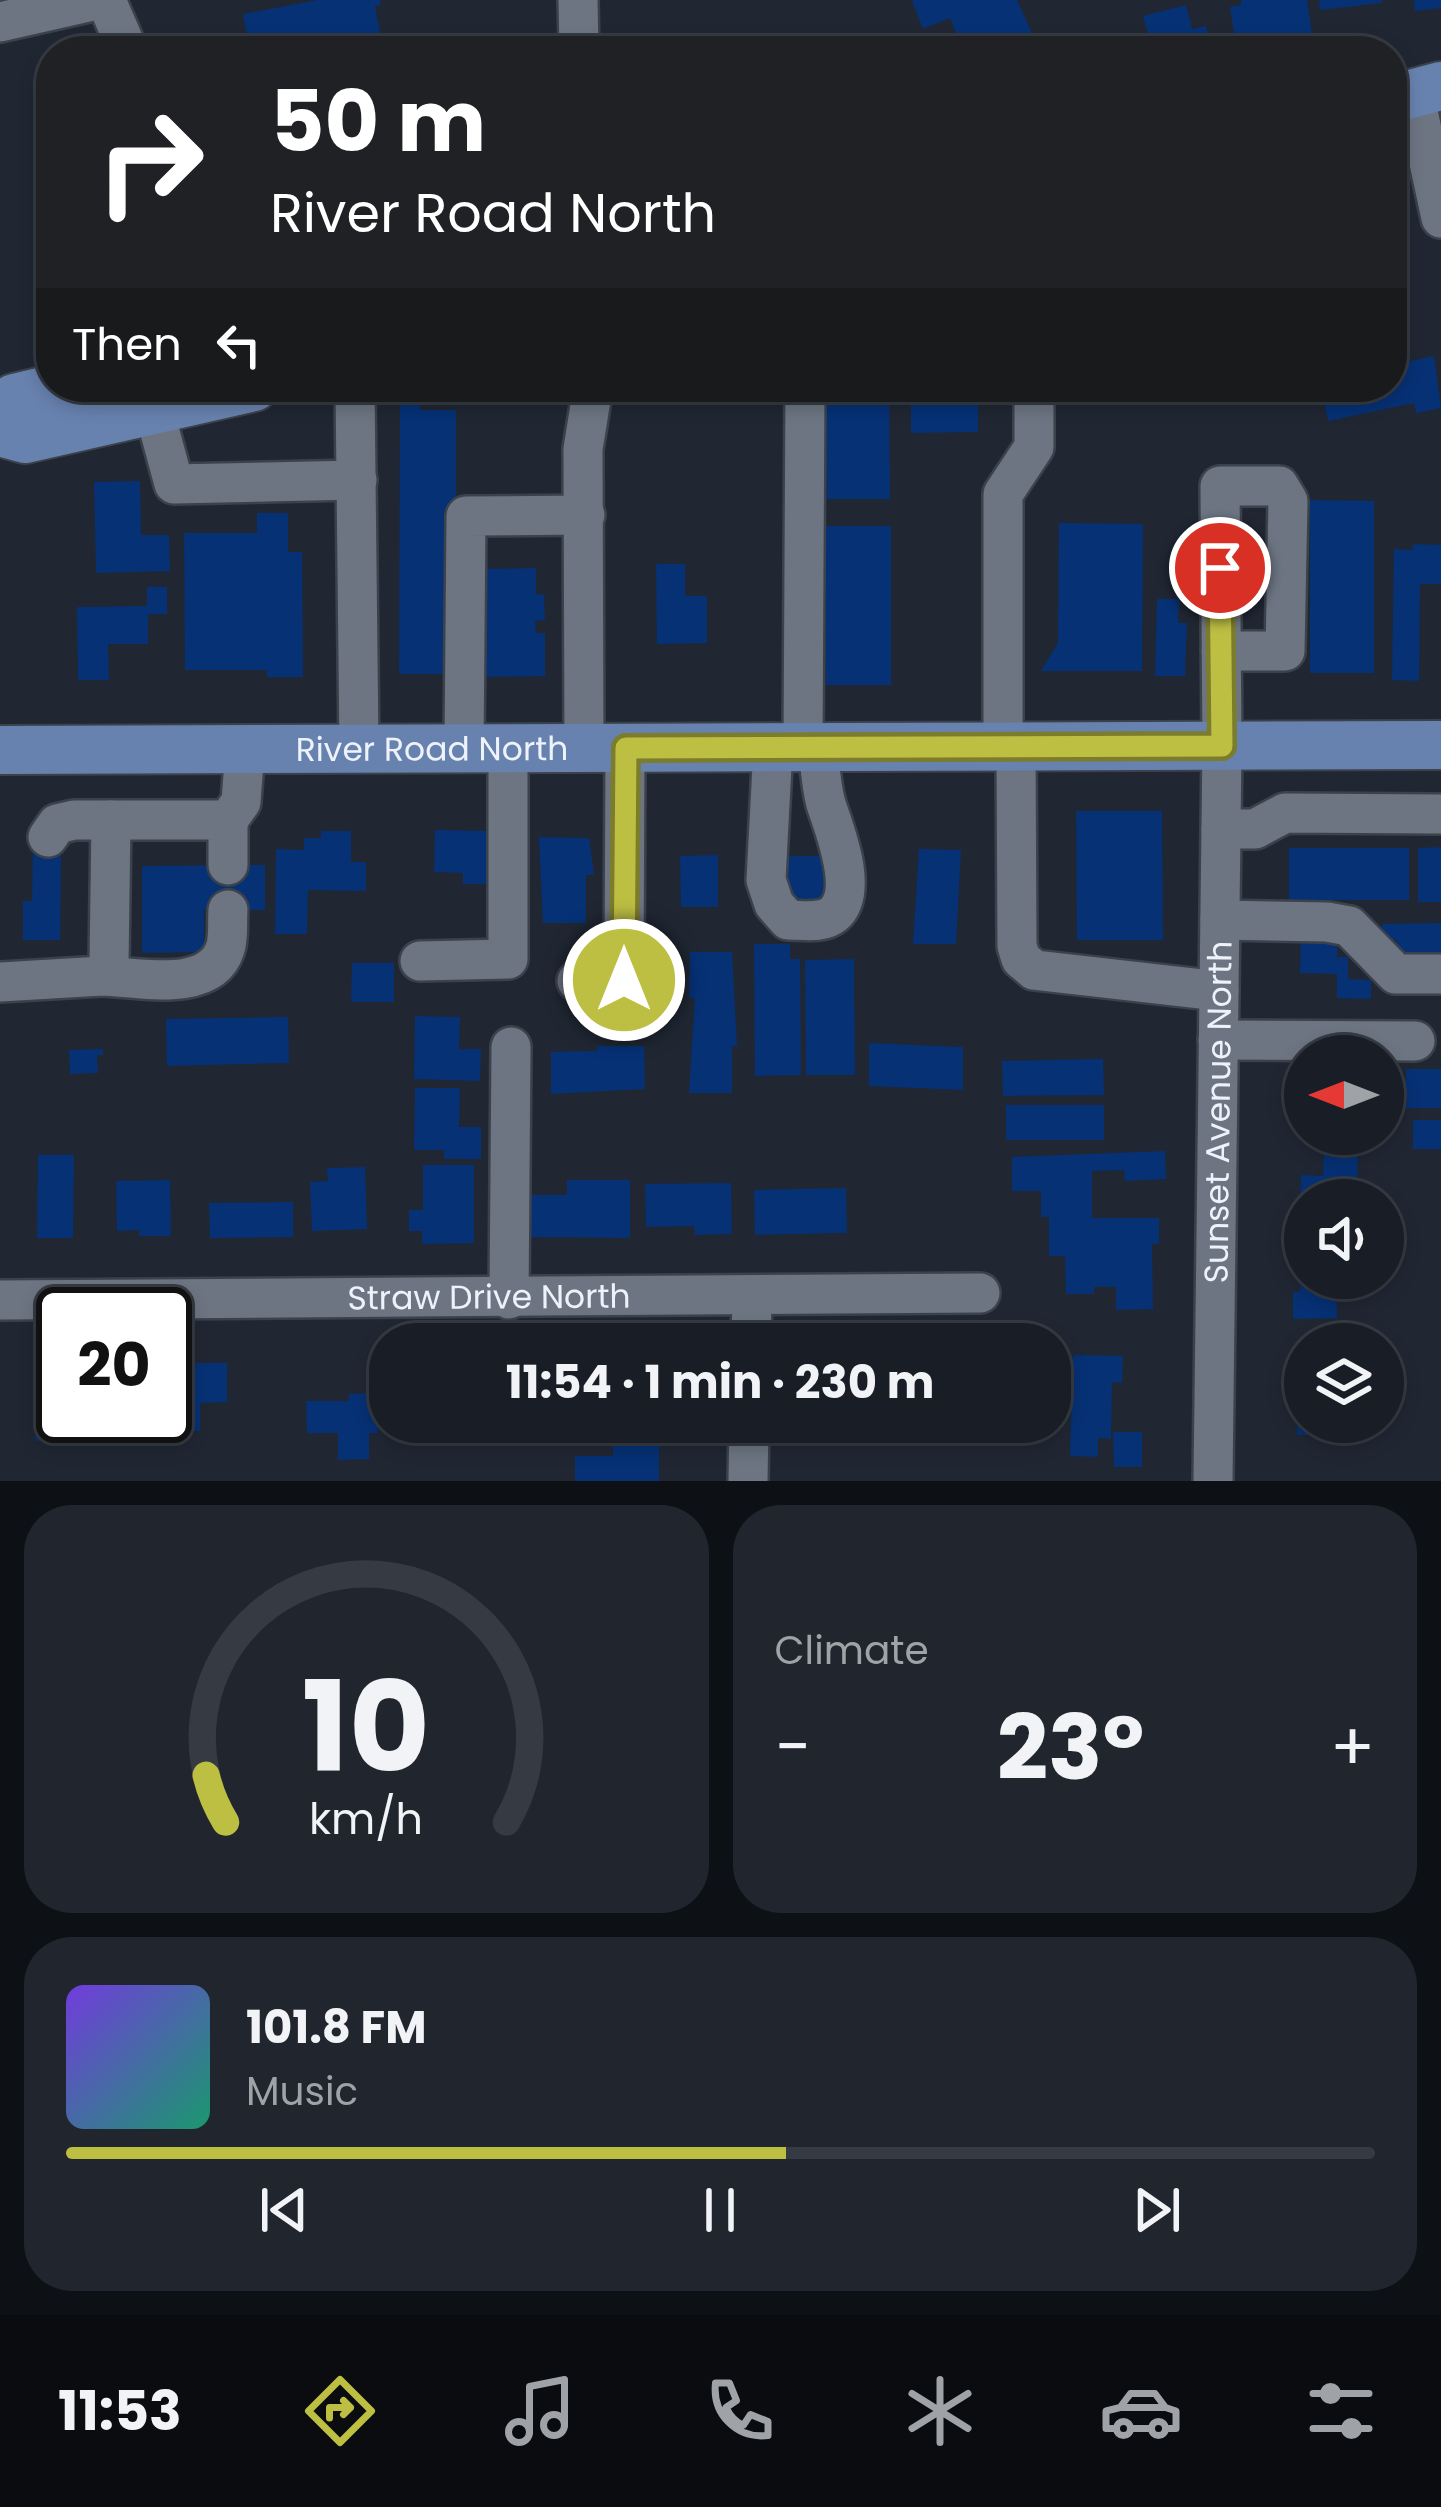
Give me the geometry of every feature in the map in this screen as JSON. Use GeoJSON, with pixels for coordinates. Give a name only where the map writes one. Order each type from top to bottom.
{"type":"FeatureCollection","features":[{"type":"Feature","properties":{"kind":"main road"},"geometry":{"type":"LineString","coordinates":[[0,409],[14,398],[36,393]]}},
{"type":"Feature","properties":{"kind":"main road"},"geometry":{"type":"LineString","coordinates":[[0,432],[25,440],[189,402]]}},
{"type":"Feature","properties":{"kind":"main road","name":"River Road North"},"geometry":{"type":"LineString","coordinates":[[0,750],[1441,745]]}},
{"type":"Feature","properties":{"kind":"street"},"geometry":{"type":"LineString","coordinates":[[0,22],[55,5],[102,0],[120,36]]}},
{"type":"Feature","properties":{"kind":"street"},"geometry":{"type":"LineString","coordinates":[[578,0],[579,36]]}},
{"type":"Feature","properties":{"kind":"street"},"geometry":{"type":"LineString","coordinates":[[1416,93],[1441,218]]}},
{"type":"Feature","properties":{"kind":"street"},"geometry":{"type":"LineString","coordinates":[[355,402],[359,748]]}},
{"type":"Feature","properties":{"kind":"street"},"geometry":{"type":"LineString","coordinates":[[577,981],[624,980],[585,515],[583,449],[591,402]]}},
{"type":"Feature","properties":{"kind":"street"},"geometry":{"type":"LineString","coordinates":[[798,747],[805,402]]}},
{"type":"Feature","properties":{"kind":"street"},"geometry":{"type":"LineString","coordinates":[[1034,402],[1034,447],[1003,494],[1017,946],[1021,958],[1034,970],[1219,991]]}},
{"type":"Feature","properties":{"kind":"street"},"geometry":{"type":"LineString","coordinates":[[154,410],[174,484],[357,480]]}},
{"type":"Feature","properties":{"kind":"street","name":"Sunset Avenue North"},"geometry":{"type":"LineString","coordinates":[[1214,1481],[1220,486],[1279,486],[1288,501],[1285,651],[1221,651]]}},
{"type":"Feature","properties":{"kind":"street"},"geometry":{"type":"LineString","coordinates":[[421,961],[508,958],[466,516],[585,515]]}},
{"type":"Feature","properties":{"kind":"street"},"geometry":{"type":"LineString","coordinates":[[228,866],[228,820],[241,802],[245,748]]}},
{"type":"Feature","properties":{"kind":"street"},"geometry":{"type":"LineString","coordinates":[[1221,829],[1255,829],[1285,813],[1441,814]]}},
{"type":"Feature","properties":{"kind":"street"},"geometry":{"type":"LineString","coordinates":[[102,976],[109,964],[111,820]]}},
{"type":"Feature","properties":{"kind":"street"},"geometry":{"type":"LineString","coordinates":[[48,837],[57,824],[228,820]]}},
{"type":"Feature","properties":{"kind":"street"},"geometry":{"type":"LineString","coordinates":[[0,982],[102,976],[188,979],[210,970],[225,950],[228,910]]}},
{"type":"Feature","properties":{"kind":"street"},"geometry":{"type":"LineString","coordinates":[[1220,920],[1349,926],[1396,974],[1441,974]]}},
{"type":"Feature","properties":{"kind":"street"},"geometry":{"type":"LineString","coordinates":[[1218,1040],[1415,1041]]}},
{"type":"Feature","properties":{"kind":"street"},"geometry":{"type":"LineString","coordinates":[[509,1299],[511,1047]]}},
{"type":"Feature","properties":{"kind":"street","name":"Straw Drive North"},"geometry":{"type":"LineString","coordinates":[[0,1300],[980,1292]]}},
{"type":"Feature","properties":{"kind":"street"},"geometry":{"type":"LineString","coordinates":[[751,1323],[752,1296]]}},
{"type":"Feature","properties":{"kind":"street"},"geometry":{"type":"LineString","coordinates":[[748,1481],[749,1443]]}},
{"type":"Feature","properties":{"kind":"building"},"geometry":{"type":"Polygon","coordinates":[[[318,0],[380,0],[381,5],[375,6],[381,36],[247,36],[243,14],[318,0]]]}},
{"type":"Feature","properties":{"kind":"building"},"geometry":{"type":"Polygon","coordinates":[[[912,0],[1017,0],[1033,36],[958,36],[950,18],[923,29],[912,0]]]}},
{"type":"Feature","properties":{"kind":"building"},"geometry":{"type":"Polygon","coordinates":[[[1241,0],[1307,0],[1312,36],[1235,36],[1230,7],[1241,5],[1241,0]]]}},
{"type":"Feature","properties":{"kind":"building"},"geometry":{"type":"Polygon","coordinates":[[[1319,0],[1382,0],[1382,3],[1320,10],[1319,0]]]}},
{"type":"Feature","properties":{"kind":"building"},"geometry":{"type":"Polygon","coordinates":[[[1414,0],[1441,0],[1441,8],[1415,11],[1414,0]]]}},
{"type":"Feature","properties":{"kind":"building"},"geometry":{"type":"Polygon","coordinates":[[[1186,5],[1192,29],[1206,26],[1209,36],[1149,36],[1143,16],[1186,5]]]}},
{"type":"Feature","properties":{"kind":"building"},"geometry":{"type":"Polygon","coordinates":[[[1434,356],[1441,408],[1416,413],[1414,403],[1328,421],[1324,402],[1407,402],[1407,362],[1434,356]]]}},
{"type":"Feature","properties":{"kind":"building"},"geometry":{"type":"Polygon","coordinates":[[[826,402],[889,402],[890,499],[827,499],[826,402]]]}},
{"type":"Feature","properties":{"kind":"building"},"geometry":{"type":"Polygon","coordinates":[[[911,402],[978,402],[978,432],[911,433],[911,402]]]}},
{"type":"Feature","properties":{"kind":"building"},"geometry":{"type":"Polygon","coordinates":[[[400,405],[456,410],[456,674],[399,674],[400,405]]]}},
{"type":"Feature","properties":{"kind":"building"},"geometry":{"type":"Polygon","coordinates":[[[140,481],[141,535],[169,535],[170,571],[96,573],[94,482],[140,481]]]}},
{"type":"Feature","properties":{"kind":"building"},"geometry":{"type":"Polygon","coordinates":[[[1310,500],[1374,501],[1374,673],[1310,673],[1310,500]]]}},
{"type":"Feature","properties":{"kind":"building"},"geometry":{"type":"Polygon","coordinates":[[[257,513],[288,513],[288,552],[302,552],[303,677],[267,677],[267,670],[185,670],[184,533],[257,533],[257,513]]]}},
{"type":"Feature","properties":{"kind":"building"},"geometry":{"type":"Polygon","coordinates":[[[1059,523],[1143,524],[1142,671],[1041,671],[1058,643],[1059,523]]]}},
{"type":"Feature","properties":{"kind":"building"},"geometry":{"type":"Polygon","coordinates":[[[826,526],[891,526],[891,685],[826,685],[826,526]]]}},
{"type":"Feature","properties":{"kind":"building"},"geometry":{"type":"Polygon","coordinates":[[[1413,544],[1441,545],[1441,584],[1420,584],[1419,681],[1392,680],[1394,549],[1413,550],[1413,544]]]}},
{"type":"Feature","properties":{"kind":"building"},"geometry":{"type":"Polygon","coordinates":[[[656,564],[685,564],[685,596],[707,596],[707,643],[657,644],[656,564]]]}},
{"type":"Feature","properties":{"kind":"building"},"geometry":{"type":"Polygon","coordinates":[[[536,568],[536,595],[544,594],[545,620],[535,621],[536,633],[545,633],[545,676],[477,677],[475,569],[536,568]]]}},
{"type":"Feature","properties":{"kind":"building"},"geometry":{"type":"Polygon","coordinates":[[[147,587],[167,587],[167,614],[148,614],[148,644],[108,644],[109,680],[78,680],[77,607],[147,606],[147,587]]]}},
{"type":"Feature","properties":{"kind":"building"},"geometry":{"type":"Polygon","coordinates":[[[1157,599],[1179,599],[1178,623],[1187,623],[1185,676],[1155,676],[1157,599]]]}},
{"type":"Feature","properties":{"kind":"building"},"geometry":{"type":"Polygon","coordinates":[[[1076,811],[1162,811],[1163,940],[1077,940],[1076,811]]]}},
{"type":"Feature","properties":{"kind":"building"},"geometry":{"type":"Polygon","coordinates":[[[435,830],[490,831],[489,884],[463,884],[463,873],[434,872],[435,830]]]}},
{"type":"Feature","properties":{"kind":"building"},"geometry":{"type":"Polygon","coordinates":[[[321,831],[351,831],[351,862],[366,862],[366,891],[308,890],[307,934],[275,934],[276,849],[304,850],[304,838],[321,838],[321,831]]]}},
{"type":"Feature","properties":{"kind":"building"},"geometry":{"type":"Polygon","coordinates":[[[539,837],[589,838],[594,875],[586,875],[586,923],[543,923],[539,837]]]}},
{"type":"Feature","properties":{"kind":"building"},"geometry":{"type":"Polygon","coordinates":[[[1441,847],[1441,902],[1418,902],[1418,848],[1441,847]]]}},
{"type":"Feature","properties":{"kind":"building"},"geometry":{"type":"Polygon","coordinates":[[[33,848],[61,848],[60,940],[23,940],[23,901],[32,901],[33,848]]]}},
{"type":"Feature","properties":{"kind":"building"},"geometry":{"type":"Polygon","coordinates":[[[1289,848],[1409,848],[1409,900],[1289,900],[1289,848]]]}},
{"type":"Feature","properties":{"kind":"building"},"geometry":{"type":"Polygon","coordinates":[[[919,849],[961,850],[956,944],[913,944],[919,849]]]}},
{"type":"Feature","properties":{"kind":"building"},"geometry":{"type":"Polygon","coordinates":[[[718,855],[718,907],[681,907],[680,856],[718,855]]]}},
{"type":"Feature","properties":{"kind":"building"},"geometry":{"type":"Polygon","coordinates":[[[782,856],[827,856],[826,900],[782,900],[782,856]]]}},
{"type":"Feature","properties":{"kind":"building"},"geometry":{"type":"Polygon","coordinates":[[[265,865],[265,910],[204,910],[204,952],[142,953],[142,866],[265,865]]]}},
{"type":"Feature","properties":{"kind":"building"},"geometry":{"type":"Polygon","coordinates":[[[1441,923],[1441,961],[1397,961],[1397,940],[1382,940],[1382,924],[1441,923]]]}},
{"type":"Feature","properties":{"kind":"building"},"geometry":{"type":"Polygon","coordinates":[[[1301,932],[1337,933],[1337,957],[1348,957],[1348,979],[1371,980],[1371,999],[1337,998],[1337,974],[1300,973],[1301,932]]]}},
{"type":"Feature","properties":{"kind":"building"},"geometry":{"type":"Polygon","coordinates":[[[754,944],[790,944],[790,959],[800,959],[801,1075],[755,1076],[754,944]]]}},
{"type":"Feature","properties":{"kind":"building"},"geometry":{"type":"Polygon","coordinates":[[[690,952],[732,952],[737,1046],[732,1046],[732,1093],[689,1093],[695,998],[689,998],[690,952]]]}},
{"type":"Feature","properties":{"kind":"building"},"geometry":{"type":"Polygon","coordinates":[[[854,959],[855,1075],[806,1075],[805,960],[854,959]]]}},
{"type":"Feature","properties":{"kind":"building"},"geometry":{"type":"Polygon","coordinates":[[[352,963],[394,963],[394,1002],[351,1002],[352,963]]]}},
{"type":"Feature","properties":{"kind":"building"},"geometry":{"type":"Polygon","coordinates":[[[415,1016],[460,1017],[459,1049],[481,1049],[480,1081],[414,1079],[415,1016]]]}},
{"type":"Feature","properties":{"kind":"building"},"geometry":{"type":"Polygon","coordinates":[[[288,1017],[289,1063],[167,1066],[166,1019],[288,1017]]]}},
{"type":"Feature","properties":{"kind":"building"},"geometry":{"type":"Polygon","coordinates":[[[869,1043],[963,1047],[963,1090],[869,1086],[869,1043]]]}},
{"type":"Feature","properties":{"kind":"building"},"geometry":{"type":"Polygon","coordinates":[[[597,1046],[644,1046],[645,1089],[551,1094],[551,1052],[597,1051],[597,1046]]]}},
{"type":"Feature","properties":{"kind":"building"},"geometry":{"type":"Polygon","coordinates":[[[103,1049],[103,1055],[97,1055],[98,1073],[70,1074],[69,1050],[103,1049]]]}},
{"type":"Feature","properties":{"kind":"building"},"geometry":{"type":"Polygon","coordinates":[[[1103,1059],[1104,1095],[1003,1096],[1002,1061],[1103,1059]]]}},
{"type":"Feature","properties":{"kind":"building"},"geometry":{"type":"Polygon","coordinates":[[[1406,1069],[1441,1069],[1441,1108],[1406,1108],[1406,1069]]]}},
{"type":"Feature","properties":{"kind":"building"},"geometry":{"type":"Polygon","coordinates":[[[415,1088],[460,1088],[459,1127],[481,1127],[481,1159],[444,1159],[444,1150],[414,1150],[415,1088]]]}},
{"type":"Feature","properties":{"kind":"building"},"geometry":{"type":"Polygon","coordinates":[[[1006,1105],[1104,1105],[1104,1140],[1006,1140],[1006,1105]]]}},
{"type":"Feature","properties":{"kind":"building"},"geometry":{"type":"Polygon","coordinates":[[[1413,1120],[1441,1120],[1441,1149],[1413,1149],[1413,1120]]]}},
{"type":"Feature","properties":{"kind":"building"},"geometry":{"type":"Polygon","coordinates":[[[1165,1151],[1166,1179],[1125,1181],[1124,1170],[1092,1171],[1092,1218],[1159,1218],[1159,1244],[1152,1244],[1153,1309],[1116,1310],[1116,1287],[1094,1287],[1094,1294],[1066,1294],[1065,1256],[1049,1256],[1049,1217],[1041,1217],[1041,1191],[1012,1191],[1012,1157],[1165,1151]]]}},
{"type":"Feature","properties":{"kind":"building"},"geometry":{"type":"Polygon","coordinates":[[[38,1155],[74,1155],[73,1238],[37,1238],[38,1155]]]}},
{"type":"Feature","properties":{"kind":"building"},"geometry":{"type":"Polygon","coordinates":[[[1324,1155],[1358,1155],[1357,1179],[1301,1179],[1301,1175],[1323,1176],[1324,1155]]]}},
{"type":"Feature","properties":{"kind":"building"},"geometry":{"type":"Polygon","coordinates":[[[423,1165],[474,1165],[474,1243],[422,1244],[422,1231],[409,1231],[409,1210],[423,1210],[423,1165]]]}},
{"type":"Feature","properties":{"kind":"building"},"geometry":{"type":"Polygon","coordinates":[[[365,1167],[367,1229],[312,1231],[310,1182],[328,1181],[327,1168],[365,1167]]]}},
{"type":"Feature","properties":{"kind":"building"},"geometry":{"type":"Polygon","coordinates":[[[170,1180],[171,1236],[117,1231],[116,1181],[170,1180]]]}},
{"type":"Feature","properties":{"kind":"building"},"geometry":{"type":"Polygon","coordinates":[[[567,1180],[630,1180],[630,1238],[531,1237],[531,1195],[567,1195],[567,1180]]]}},
{"type":"Feature","properties":{"kind":"building"},"geometry":{"type":"Polygon","coordinates":[[[731,1183],[732,1234],[695,1235],[694,1226],[646,1227],[645,1184],[731,1183]]]}},
{"type":"Feature","properties":{"kind":"building"},"geometry":{"type":"Polygon","coordinates":[[[846,1188],[847,1233],[755,1235],[754,1190],[846,1188]]]}},
{"type":"Feature","properties":{"kind":"building"},"geometry":{"type":"Polygon","coordinates":[[[293,1202],[293,1237],[210,1238],[209,1203],[293,1202]]]}},
{"type":"Feature","properties":{"kind":"building"},"geometry":{"type":"Polygon","coordinates":[[[1293,1299],[1337,1299],[1337,1318],[1293,1319],[1293,1299]]]}},
{"type":"Feature","properties":{"kind":"building"},"geometry":{"type":"Polygon","coordinates":[[[1073,1355],[1123,1356],[1122,1383],[1112,1382],[1111,1439],[1098,1438],[1098,1457],[1070,1456],[1073,1355]]]}},
{"type":"Feature","properties":{"kind":"building"},"geometry":{"type":"Polygon","coordinates":[[[192,1363],[227,1363],[227,1402],[200,1403],[200,1431],[192,1431],[192,1363]]]}},
{"type":"Feature","properties":{"kind":"building"},"geometry":{"type":"Polygon","coordinates":[[[369,1393],[369,1459],[338,1460],[338,1433],[307,1433],[306,1401],[349,1401],[349,1394],[369,1393]]]}},
{"type":"Feature","properties":{"kind":"building"},"geometry":{"type":"Polygon","coordinates":[[[1113,1432],[1142,1432],[1142,1467],[1114,1467],[1113,1432]]]}},
{"type":"Feature","properties":{"kind":"building"},"geometry":{"type":"Polygon","coordinates":[[[613,1443],[659,1443],[659,1481],[575,1481],[575,1456],[613,1456],[613,1443]]]}},
{"type":"Feature","properties":{"kind":"route"},"geometry":{"type":"LineString","coordinates":[[624,980],[626,748],[1222,746],[1220,568]]}}]}
